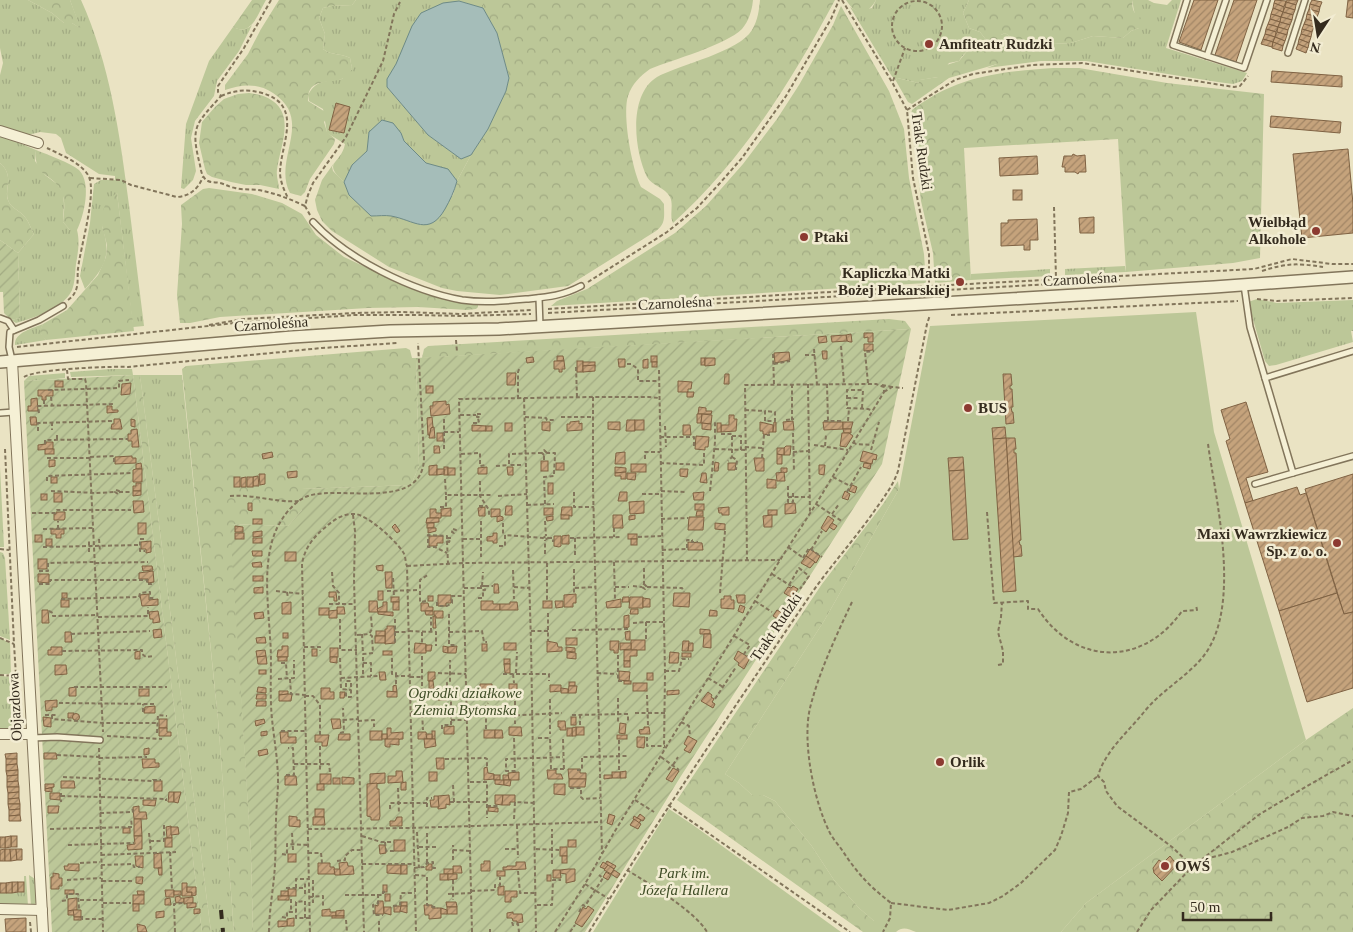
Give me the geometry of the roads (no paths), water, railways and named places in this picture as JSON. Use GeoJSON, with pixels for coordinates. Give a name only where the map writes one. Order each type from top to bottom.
{"type":"FeatureCollection","features":[{"type":"Feature","properties":{"kind":"street"},"geometry":{"type":"LineString","coordinates":[[0,131],[38,143]]}},
{"type":"Feature","properties":{"kind":"street","name":"Czarnoleśna"},"geometry":{"type":"LineString","coordinates":[[0,362],[194,345],[418,330],[540,326],[1353,277]]}},
{"type":"Feature","properties":{"kind":"street","name":"Objazdowa"},"geometry":{"type":"LineString","coordinates":[[12,361],[43,932]]}},
{"type":"Feature","properties":{"kind":"street"},"geometry":{"type":"LineString","coordinates":[[0,734],[32,736]]}},
{"type":"Feature","properties":{"kind":"street"},"geometry":{"type":"LineString","coordinates":[[0,909],[42,910]]}},
{"type":"Feature","properties":{"kind":"lane"},"geometry":{"type":"LineString","coordinates":[[1187,0],[1173,45],[1244,68],[1267,0]]}},
{"type":"Feature","properties":{"kind":"lane"},"geometry":{"type":"LineString","coordinates":[[1207,56],[1226,0]]}},
{"type":"Feature","properties":{"kind":"lane"},"geometry":{"type":"LineString","coordinates":[[1288,53],[1305,0]]}},
{"type":"Feature","properties":{"kind":"lane"},"geometry":{"type":"LineString","coordinates":[[313,222],[324,234],[350,254],[400,280],[462,300],[492,302],[539,298],[568,294],[581,286]]}},
{"type":"Feature","properties":{"kind":"lane"},"geometry":{"type":"LineString","coordinates":[[1244,284],[1250,327],[1293,473]]}},
{"type":"Feature","properties":{"kind":"lane"},"geometry":{"type":"LineString","coordinates":[[539,298],[540,326]]}},
{"type":"Feature","properties":{"kind":"lane"},"geometry":{"type":"LineString","coordinates":[[12,361],[9,348],[10,332],[39,320],[63,306]]}},
{"type":"Feature","properties":{"kind":"lane"},"geometry":{"type":"LineString","coordinates":[[0,318],[8,321],[14,330]]}},
{"type":"Feature","properties":{"kind":"lane"},"geometry":{"type":"LineString","coordinates":[[1265,378],[1353,351]]}},
{"type":"Feature","properties":{"kind":"lane"},"geometry":{"type":"LineString","coordinates":[[0,413],[15,412]]}},
{"type":"Feature","properties":{"kind":"lane"},"geometry":{"type":"LineString","coordinates":[[1255,484],[1353,456]]}},
{"type":"Feature","properties":{"kind":"lane"},"geometry":{"type":"LineString","coordinates":[[32,736],[101,737]]}},
{"type":"Feature","properties":{"kind":"water"},"geometry":{"type":"Polygon","coordinates":[[[459,1],[483,8],[497,33],[509,78],[506,91],[488,129],[471,155],[461,159],[428,135],[387,87],[387,79],[396,64],[412,26],[421,13],[443,3],[459,1]]]}},
{"type":"Feature","properties":{"kind":"water"},"geometry":{"type":"Polygon","coordinates":[[[382,120],[393,123],[401,133],[404,141],[426,163],[448,169],[457,181],[452,196],[439,218],[427,225],[391,216],[371,216],[349,195],[344,182],[352,165],[367,151],[369,132],[382,120]]]}},
{"type":"Feature","properties":{"kind":"railway"},"geometry":{"type":"LineString","coordinates":[[221,910],[223,932]]}},
{"type":"Feature","properties":{"kind":"place","name":"Amfiteatr Rudzki"},"geometry":{"type":"Point","coordinates":[929,44]}},
{"type":"Feature","properties":{"kind":"place","name":"Wielbłąd Alkohole"},"geometry":{"type":"Point","coordinates":[1316,231]}},
{"type":"Feature","properties":{"kind":"place","name":"Ptaki"},"geometry":{"type":"Point","coordinates":[804,237]}},
{"type":"Feature","properties":{"kind":"place","name":"Kapliczka Matki Bożej Piekarskiej"},"geometry":{"type":"Point","coordinates":[960,282]}},
{"type":"Feature","properties":{"kind":"place","name":"BUS"},"geometry":{"type":"Point","coordinates":[968,408]}},
{"type":"Feature","properties":{"kind":"place","name":"Maxi Wawrzkiewicz Sp. z o. o."},"geometry":{"type":"Point","coordinates":[1337,543]}},
{"type":"Feature","properties":{"kind":"place","name":"Orlik"},"geometry":{"type":"Point","coordinates":[940,762]}},
{"type":"Feature","properties":{"kind":"place","name":"OWŚ"},"geometry":{"type":"Point","coordinates":[1165,866]}},
{"type":"Feature","properties":{"kind":"park label","name":"Ogródki działkowe Ziemia Bytomska"},"geometry":{"type":"Point","coordinates":[465,702]}},
{"type":"Feature","properties":{"kind":"park label","name":"Park im. Józefa Hallera"},"geometry":{"type":"Point","coordinates":[684,882]}}]}
